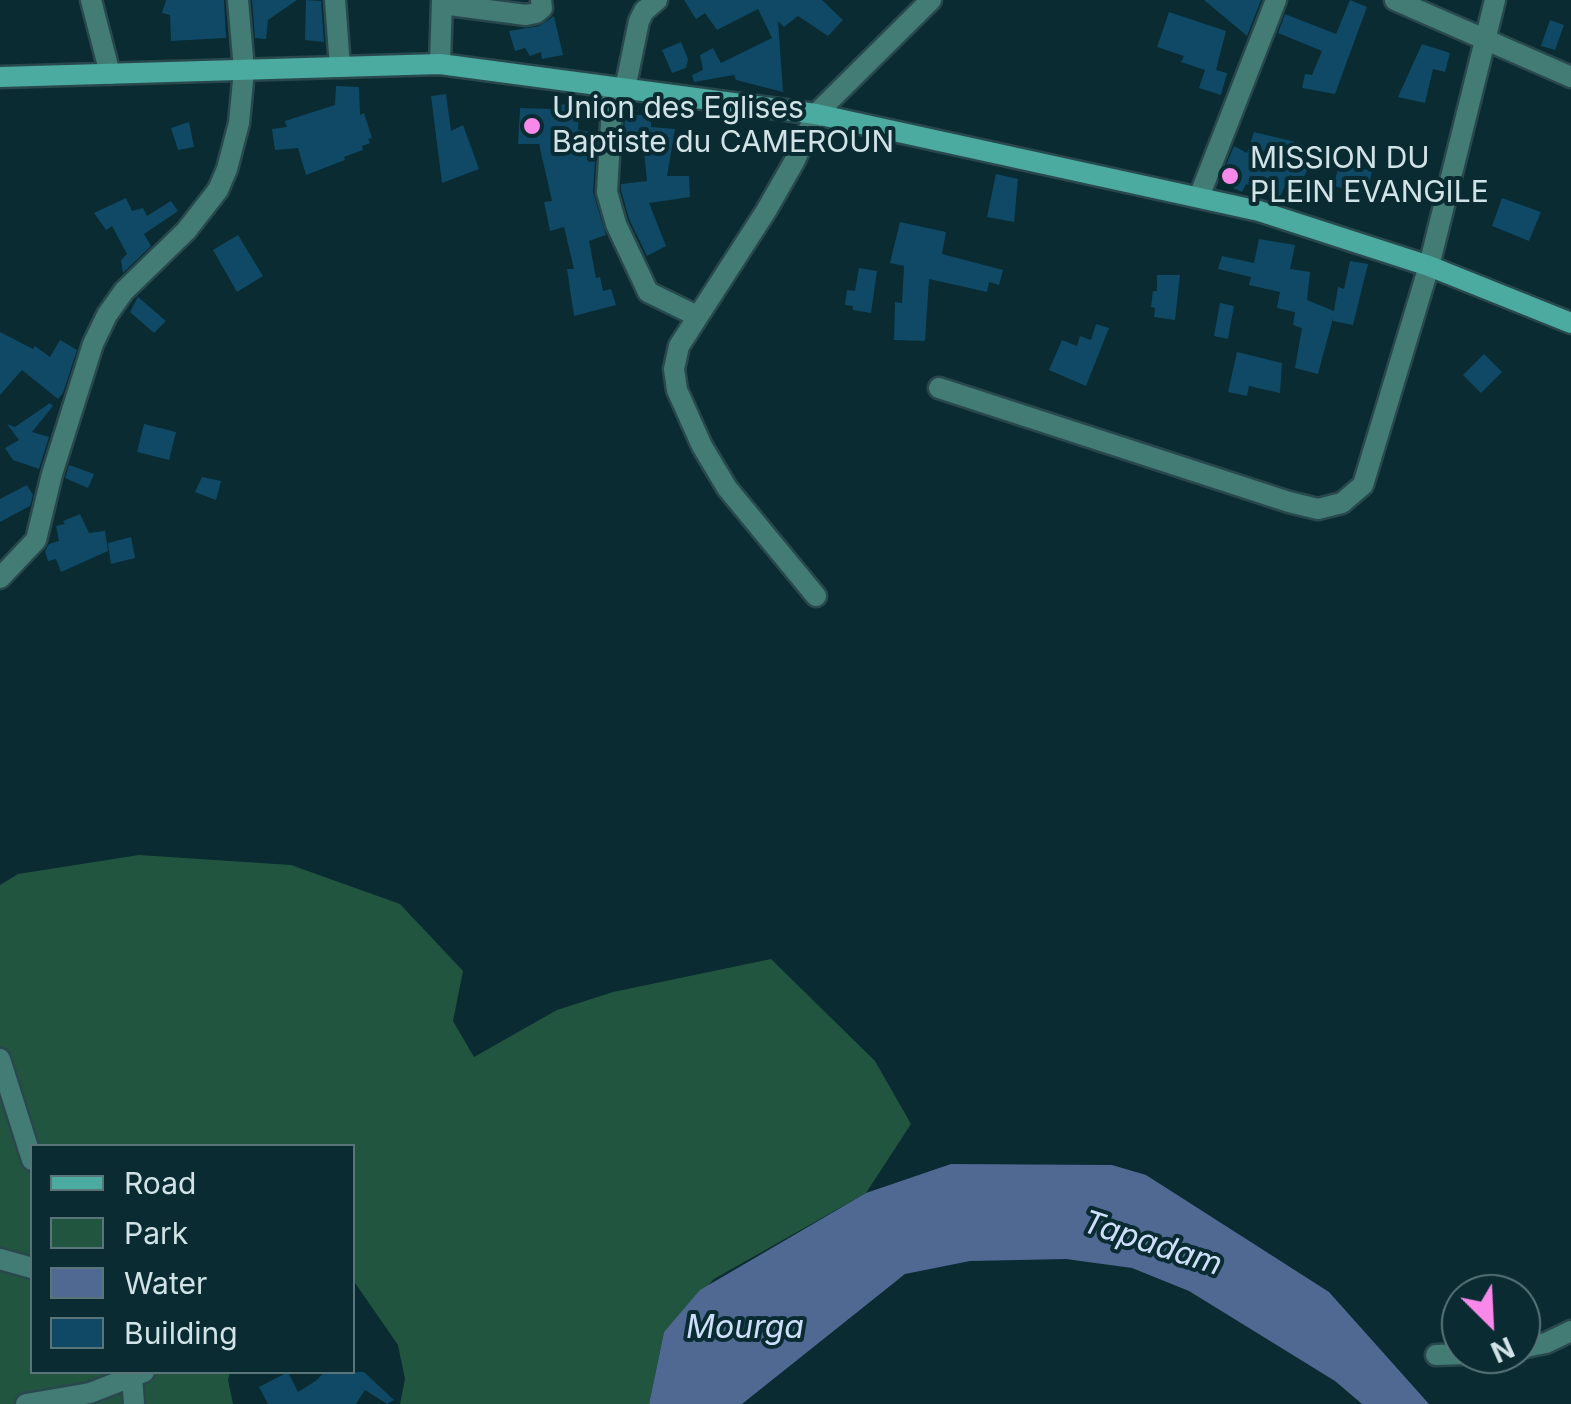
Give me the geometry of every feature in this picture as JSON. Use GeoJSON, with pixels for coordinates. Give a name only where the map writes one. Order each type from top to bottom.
{"type":"FeatureCollection","features":[{"type":"Feature","properties":{"kind":"street"},"geometry":{"type":"LineString","coordinates":[[92,0],[110,74]]}},
{"type":"Feature","properties":{"kind":"street"},"geometry":{"type":"LineString","coordinates":[[0,578],[36,540],[92,344],[107,314],[186,230],[218,190],[227,169],[238,123],[244,70],[238,0]]}},
{"type":"Feature","properties":{"kind":"street"},"geometry":{"type":"LineString","coordinates":[[335,0],[340,67]]}},
{"type":"Feature","properties":{"kind":"street"},"geometry":{"type":"LineString","coordinates":[[440,64],[442,2],[526,14],[542,8],[542,0]]}},
{"type":"Feature","properties":{"kind":"street"},"geometry":{"type":"LineString","coordinates":[[656,0],[639,21],[619,88],[607,192],[616,224],[648,292],[697,316]]}},
{"type":"Feature","properties":{"kind":"street"},"geometry":{"type":"LineString","coordinates":[[816,596],[727,488],[702,446],[677,390],[674,369],[678,346],[766,211],[816,114],[931,0]]}},
{"type":"Feature","properties":{"kind":"street"},"geometry":{"type":"LineString","coordinates":[[1199,197],[1276,0]]}},
{"type":"Feature","properties":{"kind":"street"},"geometry":{"type":"LineString","coordinates":[[1395,0],[1571,78]]}},
{"type":"Feature","properties":{"kind":"street"},"geometry":{"type":"LineString","coordinates":[[939,388],[1318,508],[1342,502],[1363,485],[1430,266],[1494,0]]}},
{"type":"Feature","properties":{"kind":"street"},"geometry":{"type":"LineString","coordinates":[[0,77],[440,64],[816,114],[1259,211],[1430,266],[1571,323]]}},
{"type":"Feature","properties":{"kind":"street"},"geometry":{"type":"LineString","coordinates":[[0,1059],[30,1154]]}},
{"type":"Feature","properties":{"kind":"street"},"geometry":{"type":"LineString","coordinates":[[0,1260],[30,1268]]}},
{"type":"Feature","properties":{"kind":"street"},"geometry":{"type":"LineString","coordinates":[[1541,1344],[1571,1331]]}},
{"type":"Feature","properties":{"kind":"street"},"geometry":{"type":"LineString","coordinates":[[1436,1355],[1441,1355]]}},
{"type":"Feature","properties":{"kind":"street"},"geometry":{"type":"LineString","coordinates":[[26,1404],[90,1392],[138,1374],[134,1404]]}},
{"type":"Feature","properties":{"kind":"green space"},"geometry":{"type":"Polygon","coordinates":[[[139,855],[291,865],[400,904],[463,971],[453,1021],[474,1057],[557,1010],[613,992],[771,959],[875,1061],[911,1124],[866,1193],[714,1279],[664,1332],[649,1404],[400,1404],[405,1379],[398,1345],[355,1283],[355,1144],[30,1144],[30,1374],[230,1374],[233,1404],[0,1404],[0,885],[18,874],[139,855]]]}},
{"type":"Feature","properties":{"kind":"water","name":"Mourga"},"geometry":{"type":"Polygon","coordinates":[[[951,1164],[1112,1165],[1146,1175],[1329,1292],[1429,1404],[1362,1404],[1335,1381],[1189,1291],[1132,1268],[1066,1259],[970,1261],[905,1274],[742,1404],[649,1404],[664,1332],[700,1290],[866,1193],[951,1164]]]}},
{"type":"Feature","properties":{"kind":"building"},"geometry":{"type":"Polygon","coordinates":[[[166,0],[224,0],[226,38],[171,41],[170,15],[162,13],[166,0]]]}},
{"type":"Feature","properties":{"kind":"building"},"geometry":{"type":"Polygon","coordinates":[[[252,0],[297,0],[268,20],[266,39],[255,38],[252,0]]]}},
{"type":"Feature","properties":{"kind":"building"},"geometry":{"type":"Polygon","coordinates":[[[306,0],[321,1],[324,42],[305,40],[306,0]]]}},
{"type":"Feature","properties":{"kind":"building"},"geometry":{"type":"Polygon","coordinates":[[[684,0],[822,0],[843,20],[828,36],[798,16],[784,27],[778,21],[783,92],[736,80],[734,75],[694,82],[692,75],[703,70],[700,55],[713,48],[721,63],[772,38],[758,9],[717,30],[705,13],[696,19],[684,0]]]}},
{"type":"Feature","properties":{"kind":"building"},"geometry":{"type":"Polygon","coordinates":[[[1204,0],[1261,0],[1247,36],[1204,0]]]}},
{"type":"Feature","properties":{"kind":"building"},"geometry":{"type":"Polygon","coordinates":[[[1350,0],[1367,7],[1335,94],[1302,88],[1305,74],[1312,75],[1322,51],[1278,33],[1285,14],[1336,34],[1350,0]]]}},
{"type":"Feature","properties":{"kind":"building"},"geometry":{"type":"Polygon","coordinates":[[[1169,12],[1226,31],[1216,70],[1227,73],[1221,95],[1199,88],[1205,70],[1181,62],[1184,56],[1157,47],[1169,12]]]}},
{"type":"Feature","properties":{"kind":"building"},"geometry":{"type":"Polygon","coordinates":[[[554,16],[563,55],[542,59],[541,52],[530,56],[525,48],[515,51],[509,31],[539,26],[554,16]]]}},
{"type":"Feature","properties":{"kind":"building"},"geometry":{"type":"Polygon","coordinates":[[[1550,20],[1564,25],[1555,50],[1541,46],[1550,20]]]}},
{"type":"Feature","properties":{"kind":"building"},"geometry":{"type":"Polygon","coordinates":[[[681,42],[688,59],[686,68],[672,73],[662,50],[681,42]]]}},
{"type":"Feature","properties":{"kind":"building"},"geometry":{"type":"Polygon","coordinates":[[[1422,44],[1450,53],[1445,72],[1433,69],[1425,103],[1398,97],[1422,44]]]}},
{"type":"Feature","properties":{"kind":"building"},"geometry":{"type":"Polygon","coordinates":[[[336,86],[359,87],[360,115],[364,113],[372,138],[362,146],[363,150],[306,175],[298,148],[275,150],[272,129],[287,127],[285,121],[335,105],[336,86]]]}},
{"type":"Feature","properties":{"kind":"building"},"geometry":{"type":"Polygon","coordinates":[[[446,94],[451,131],[463,125],[479,169],[442,183],[431,96],[446,94]]]}},
{"type":"Feature","properties":{"kind":"building"},"geometry":{"type":"Polygon","coordinates":[[[553,104],[579,105],[578,130],[597,133],[593,192],[606,235],[589,241],[596,278],[600,277],[603,291],[611,289],[616,305],[574,316],[567,269],[574,269],[564,227],[550,231],[544,202],[552,201],[539,144],[518,144],[520,108],[553,109],[553,104]]]}},
{"type":"Feature","properties":{"kind":"building"},"geometry":{"type":"Polygon","coordinates":[[[625,115],[651,115],[651,127],[675,129],[667,176],[689,176],[690,197],[649,203],[666,246],[647,256],[629,219],[621,190],[621,184],[647,181],[644,152],[623,155],[625,115]]]}},
{"type":"Feature","properties":{"kind":"building"},"geometry":{"type":"Polygon","coordinates":[[[189,122],[194,147],[178,150],[171,128],[189,122]]]}},
{"type":"Feature","properties":{"kind":"building"},"geometry":{"type":"Polygon","coordinates":[[[1254,132],[1300,143],[1315,153],[1302,181],[1290,175],[1280,197],[1246,184],[1242,192],[1219,182],[1234,146],[1247,153],[1254,132]]]}},
{"type":"Feature","properties":{"kind":"building"},"geometry":{"type":"Polygon","coordinates":[[[1344,164],[1372,171],[1367,194],[1333,186],[1339,166],[1344,168],[1344,164]]]}},
{"type":"Feature","properties":{"kind":"building"},"geometry":{"type":"Polygon","coordinates":[[[996,174],[1018,179],[1014,222],[987,217],[996,174]]]}},
{"type":"Feature","properties":{"kind":"building"},"geometry":{"type":"Polygon","coordinates":[[[126,198],[132,211],[143,208],[147,216],[171,201],[178,211],[144,234],[151,246],[123,273],[121,260],[127,254],[112,226],[106,230],[94,213],[126,198]]]}},
{"type":"Feature","properties":{"kind":"building"},"geometry":{"type":"Polygon","coordinates":[[[1502,198],[1541,212],[1529,241],[1492,226],[1502,198]]]}},
{"type":"Feature","properties":{"kind":"building"},"geometry":{"type":"Polygon","coordinates":[[[900,222],[946,232],[942,254],[1003,270],[999,285],[989,282],[987,292],[929,279],[925,341],[894,340],[895,302],[902,303],[904,266],[890,263],[900,222]]]}},
{"type":"Feature","properties":{"kind":"building"},"geometry":{"type":"Polygon","coordinates":[[[238,235],[263,276],[237,292],[213,250],[238,235]]]}},
{"type":"Feature","properties":{"kind":"building"},"geometry":{"type":"Polygon","coordinates":[[[1259,239],[1295,245],[1290,269],[1310,272],[1307,300],[1334,311],[1338,287],[1344,289],[1350,261],[1368,264],[1353,325],[1333,318],[1318,374],[1295,368],[1302,328],[1293,325],[1295,312],[1277,308],[1280,292],[1249,285],[1251,277],[1218,269],[1222,256],[1254,263],[1259,239]]]}},
{"type":"Feature","properties":{"kind":"building"},"geometry":{"type":"Polygon","coordinates":[[[859,268],[877,271],[871,313],[845,305],[847,290],[855,291],[859,268]]]}},
{"type":"Feature","properties":{"kind":"building"},"geometry":{"type":"Polygon","coordinates":[[[1157,275],[1180,275],[1175,320],[1154,317],[1155,308],[1151,307],[1157,275]]]}},
{"type":"Feature","properties":{"kind":"building"},"geometry":{"type":"Polygon","coordinates":[[[138,297],[166,321],[154,333],[130,312],[138,297]]]}},
{"type":"Feature","properties":{"kind":"building"},"geometry":{"type":"Polygon","coordinates":[[[1220,303],[1234,306],[1228,339],[1214,336],[1220,303]]]}},
{"type":"Feature","properties":{"kind":"building"},"geometry":{"type":"Polygon","coordinates":[[[1096,324],[1109,328],[1086,386],[1049,370],[1062,340],[1077,346],[1080,336],[1091,340],[1096,324]]]}},
{"type":"Feature","properties":{"kind":"building"},"geometry":{"type":"Polygon","coordinates":[[[0,332],[33,349],[35,346],[50,357],[60,340],[77,350],[58,399],[22,370],[0,395],[0,332]]]}},
{"type":"Feature","properties":{"kind":"building"},"geometry":{"type":"Polygon","coordinates":[[[1237,352],[1282,363],[1280,393],[1249,386],[1247,396],[1228,392],[1237,352]]]}},
{"type":"Feature","properties":{"kind":"building"},"geometry":{"type":"Polygon","coordinates":[[[1484,354],[1502,372],[1481,393],[1463,375],[1484,354]]]}},
{"type":"Feature","properties":{"kind":"building"},"geometry":{"type":"Polygon","coordinates":[[[50,403],[53,406],[32,432],[49,437],[39,469],[13,460],[5,448],[19,440],[7,424],[15,427],[50,403]]]}},
{"type":"Feature","properties":{"kind":"building"},"geometry":{"type":"Polygon","coordinates":[[[144,424],[176,432],[169,460],[137,452],[144,424]]]}},
{"type":"Feature","properties":{"kind":"building"},"geometry":{"type":"Polygon","coordinates":[[[69,465],[94,474],[88,488],[65,478],[69,465]]]}},
{"type":"Feature","properties":{"kind":"building"},"geometry":{"type":"Polygon","coordinates":[[[202,477],[221,481],[216,500],[195,492],[202,477]]]}},
{"type":"Feature","properties":{"kind":"building"},"geometry":{"type":"Polygon","coordinates":[[[27,485],[33,495],[30,506],[0,522],[0,499],[27,485]]]}},
{"type":"Feature","properties":{"kind":"building"},"geometry":{"type":"Polygon","coordinates":[[[80,514],[89,533],[105,531],[108,551],[61,572],[56,559],[48,561],[45,551],[49,544],[59,541],[56,526],[80,514]]]}},
{"type":"Feature","properties":{"kind":"building"},"geometry":{"type":"Polygon","coordinates":[[[131,537],[135,558],[111,564],[108,543],[131,537]]]}},
{"type":"Feature","properties":{"kind":"building"},"geometry":{"type":"Polygon","coordinates":[[[364,1372],[394,1400],[387,1404],[365,1390],[356,1404],[268,1404],[259,1387],[289,1374],[298,1392],[322,1374],[364,1372]]]}},
{"type":"Feature","properties":{"kind":"place","name":"Union des Eglises Baptiste du CAMEROUN"},"geometry":{"type":"Point","coordinates":[532,126]}},
{"type":"Feature","properties":{"kind":"place","name":"MISSION DU PLEIN EVANGILE"},"geometry":{"type":"Point","coordinates":[1230,176]}},
{"type":"Feature","properties":{"kind":"water label","name":"Tapadam"},"geometry":{"type":"Point","coordinates":[1152,1244]}}]}
